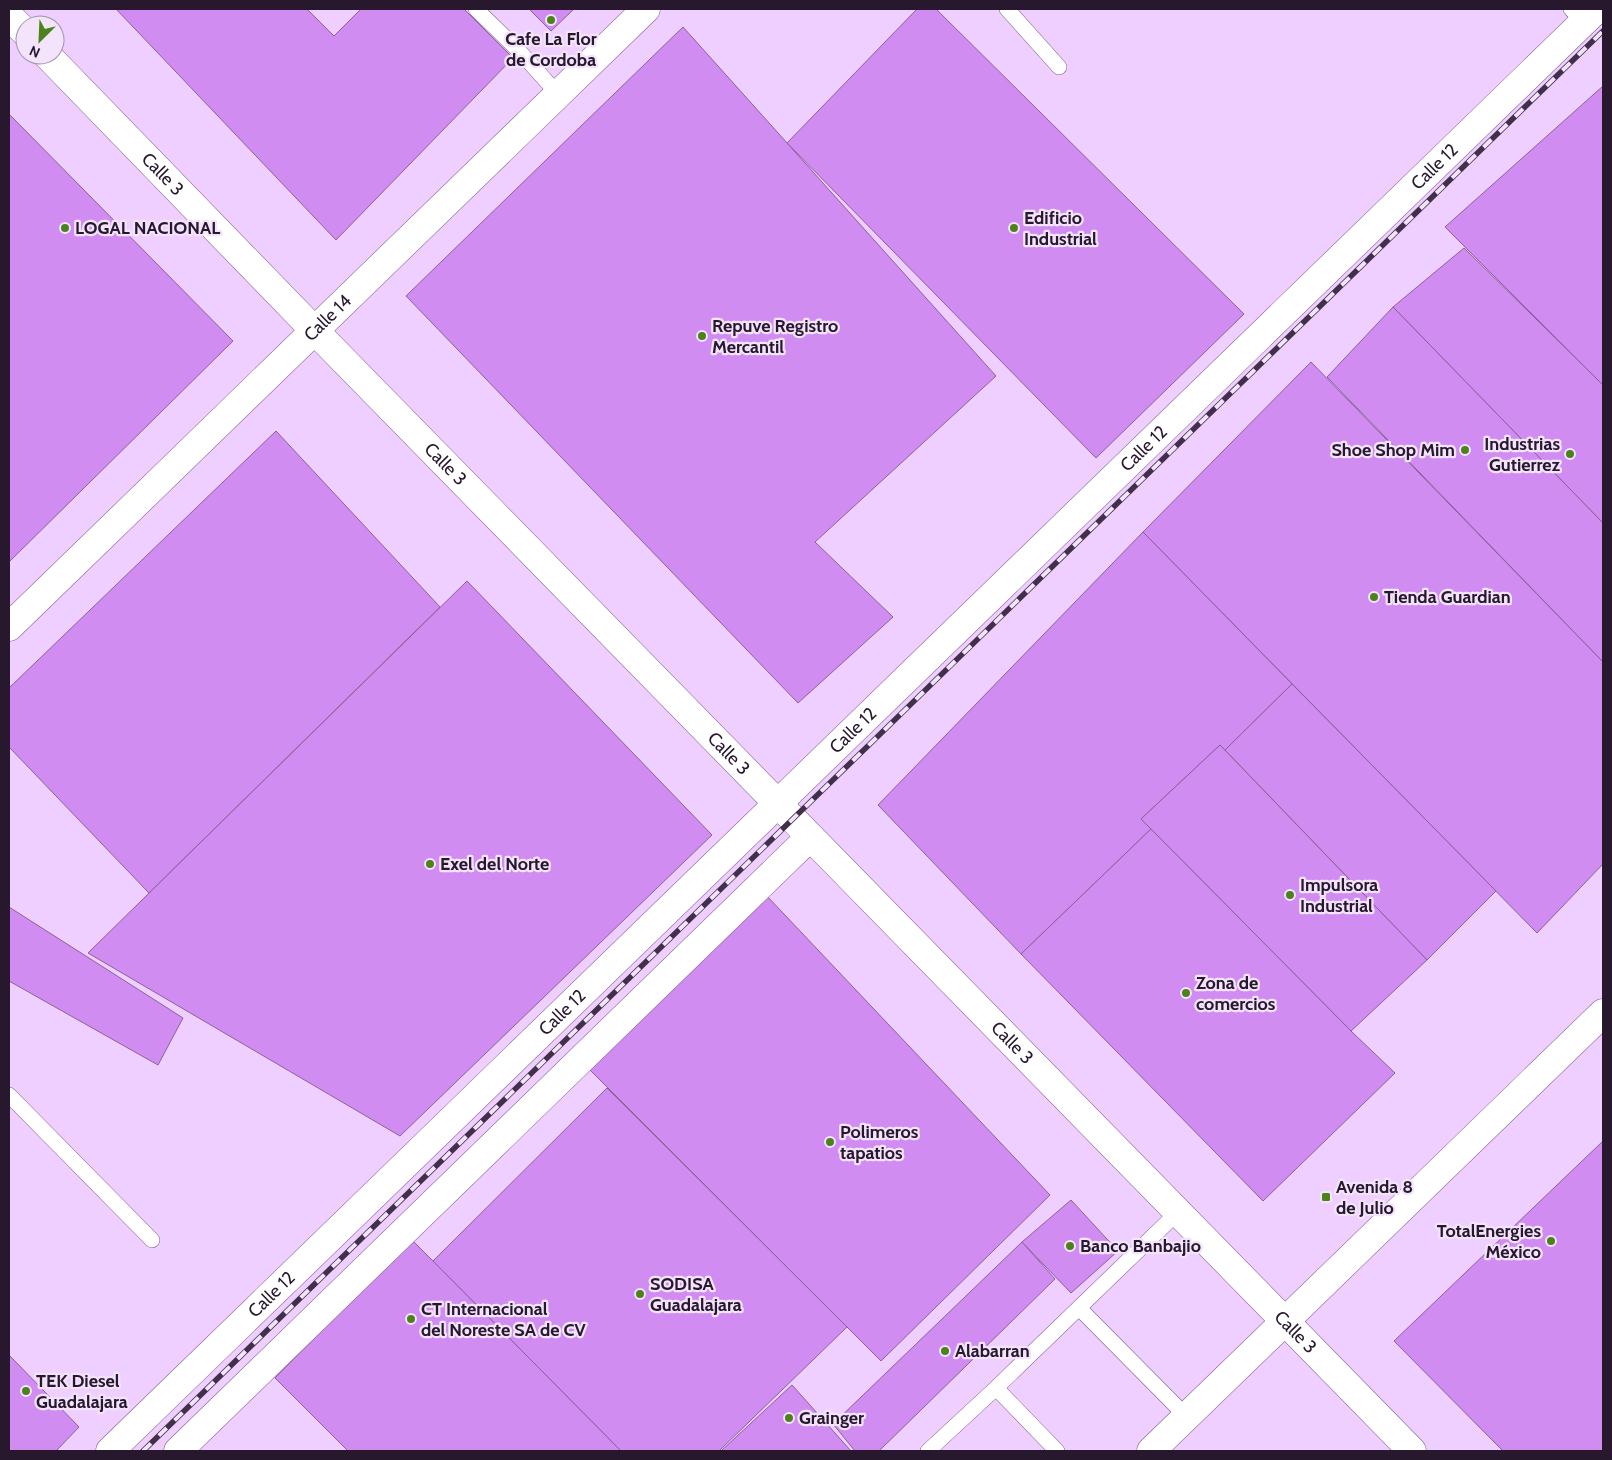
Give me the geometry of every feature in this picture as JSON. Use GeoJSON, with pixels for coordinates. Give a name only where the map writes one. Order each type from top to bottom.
{"type":"FeatureCollection","features":[{"type":"Feature","properties":{"kind":"street","name":"Calle 14"},"geometry":{"type":"LineString","coordinates":[[9,628],[646,9]]}},
{"type":"Feature","properties":{"kind":"street","name":"Calle 12"},"geometry":{"type":"LineString","coordinates":[[110,1451],[777,803],[1584,13]]}},
{"type":"Feature","properties":{"kind":"street","name":"Calle 3"},"geometry":{"type":"LineString","coordinates":[[57,65],[1412,1451]]}},
{"type":"Feature","properties":{"kind":"street"},"geometry":{"type":"LineString","coordinates":[[178,1451],[810,837]]}},
{"type":"Feature","properties":{"kind":"street"},"geometry":{"type":"LineString","coordinates":[[1152,1451],[1603,1013]]}},
{"type":"Feature","properties":{"kind":"lane"},"geometry":{"type":"LineString","coordinates":[[476,9],[520,52],[558,94]]}},
{"type":"Feature","properties":{"kind":"lane"},"geometry":{"type":"LineString","coordinates":[[1007,9],[1059,67]]}},
{"type":"Feature","properties":{"kind":"lane"},"geometry":{"type":"LineString","coordinates":[[9,1095],[152,1240]]}},
{"type":"Feature","properties":{"kind":"lane"},"geometry":{"type":"LineString","coordinates":[[928,1451],[1178,1212]]}},
{"type":"Feature","properties":{"kind":"lane"},"geometry":{"type":"LineString","coordinates":[[1078,1308],[1186,1417]]}},
{"type":"Feature","properties":{"kind":"lane"},"geometry":{"type":"LineString","coordinates":[[996,1388],[1057,1451]]}},
{"type":"Feature","properties":{"kind":"building"},"geometry":{"type":"Polygon","coordinates":[[[116,9],[307,9],[334,36],[361,9],[464,9],[513,58],[336,240],[116,9]]]}},
{"type":"Feature","properties":{"kind":"building","name":"Cafe La Flor de Cordoba"},"geometry":{"type":"Polygon","coordinates":[[[529,9],[574,9],[551,31],[529,9]]]}},
{"type":"Feature","properties":{"kind":"building","name":"Edificio Industrial"},"geometry":{"type":"Polygon","coordinates":[[[917,9],[936,9],[1244,314],[1096,458],[787,143],[917,9]]]}},
{"type":"Feature","properties":{"kind":"building","name":"Repuve Registro Mercantil"},"geometry":{"type":"Polygon","coordinates":[[[683,27],[996,376],[815,542],[893,617],[798,703],[406,296],[683,27]]]}},
{"type":"Feature","properties":{"kind":"building"},"geometry":{"type":"Polygon","coordinates":[[[1603,86],[1603,385],[1445,227],[1603,86]]]}},
{"type":"Feature","properties":{"kind":"building","name":"LOGAL NACIONAL"},"geometry":{"type":"Polygon","coordinates":[[[9,114],[233,341],[9,562],[9,114]]]}},
{"type":"Feature","properties":{"kind":"building","name":"Industrias Gutierrez"},"geometry":{"type":"Polygon","coordinates":[[[1464,248],[1603,385],[1603,523],[1393,307],[1464,248]]]}},
{"type":"Feature","properties":{"kind":"building","name":"Shoe Shop Mim"},"geometry":{"type":"Polygon","coordinates":[[[1393,307],[1603,523],[1603,662],[1327,377],[1393,307]]]}},
{"type":"Feature","properties":{"kind":"building","name":"Tienda Guardian"},"geometry":{"type":"Polygon","coordinates":[[[1311,362],[1603,662],[1603,864],[1537,933],[1143,532],[1311,362]]]}},
{"type":"Feature","properties":{"kind":"building"},"geometry":{"type":"Polygon","coordinates":[[[276,431],[440,607],[149,893],[9,747],[9,688],[276,431]]]}},
{"type":"Feature","properties":{"kind":"building"},"geometry":{"type":"Polygon","coordinates":[[[1143,532],[1292,684],[1225,750],[1220,745],[1141,819],[1151,829],[1021,954],[878,805],[1143,532]]]}},
{"type":"Feature","properties":{"kind":"building","name":"Exel del Norte"},"geometry":{"type":"Polygon","coordinates":[[[467,581],[712,835],[400,1136],[88,953],[467,581]]]}},
{"type":"Feature","properties":{"kind":"building"},"geometry":{"type":"Polygon","coordinates":[[[1292,684],[1496,891],[1427,960],[1225,750],[1292,684]]]}},
{"type":"Feature","properties":{"kind":"building","name":"Impulsora Industrial"},"geometry":{"type":"Polygon","coordinates":[[[1220,745],[1427,960],[1351,1031],[1141,819],[1220,745]]]}},
{"type":"Feature","properties":{"kind":"building","name":"Zona de comercios"},"geometry":{"type":"Polygon","coordinates":[[[1151,829],[1395,1073],[1263,1201],[1021,954],[1151,829]]]}},
{"type":"Feature","properties":{"kind":"building","name":"Polimeros tapatios"},"geometry":{"type":"Polygon","coordinates":[[[765,894],[1050,1195],[881,1361],[590,1070],[765,894]]]}},
{"type":"Feature","properties":{"kind":"building"},"geometry":{"type":"Polygon","coordinates":[[[9,907],[183,1018],[158,1065],[9,981],[9,907]]]}},
{"type":"Feature","properties":{"kind":"building","name":"SODISA Guadalajara"},"geometry":{"type":"Polygon","coordinates":[[[607,1088],[847,1327],[719,1451],[621,1451],[433,1261],[607,1088]]]}},
{"type":"Feature","properties":{"kind":"building","name":"TotalEnergies México"},"geometry":{"type":"Polygon","coordinates":[[[1603,1141],[1603,1451],[1503,1451],[1394,1341],[1603,1141]]]}},
{"type":"Feature","properties":{"kind":"building","name":"Banco Banbajio"},"geometry":{"type":"Polygon","coordinates":[[[1071,1200],[1118,1251],[1071,1293],[1022,1242],[1071,1200]]]}},
{"type":"Feature","properties":{"kind":"building","name":"CT Internacional del Noreste SA de CV"},"geometry":{"type":"Polygon","coordinates":[[[411,1239],[621,1451],[348,1451],[275,1378],[411,1239]]]}},
{"type":"Feature","properties":{"kind":"building","name":"Alabarran"},"geometry":{"type":"Polygon","coordinates":[[[1022,1242],[1055,1279],[879,1451],[855,1451],[833,1424],[1022,1242]]]}},
{"type":"Feature","properties":{"kind":"building","name":"TEK Diesel Guadalajara"},"geometry":{"type":"Polygon","coordinates":[[[9,1355],[79,1427],[56,1451],[9,1451],[9,1355]]]}},
{"type":"Feature","properties":{"kind":"building","name":"Grainger"},"geometry":{"type":"Polygon","coordinates":[[[792,1385],[851,1451],[721,1451],[792,1385]]]}},
{"type":"Feature","properties":{"kind":"railway"},"geometry":{"type":"LineString","coordinates":[[143,1451],[1603,31]]}},
{"type":"Feature","properties":{"kind":"place","name":"Cafe La Flor de Cordoba"},"geometry":{"type":"Point","coordinates":[551,20]}},
{"type":"Feature","properties":{"kind":"place","name":"LOGAL NACIONAL"},"geometry":{"type":"Point","coordinates":[65,228]}},
{"type":"Feature","properties":{"kind":"place","name":"Edificio Industrial"},"geometry":{"type":"Point","coordinates":[1014,228]}},
{"type":"Feature","properties":{"kind":"place","name":"Repuve Registro Mercantil"},"geometry":{"type":"Point","coordinates":[702,336]}},
{"type":"Feature","properties":{"kind":"place","name":"Shoe Shop Mim"},"geometry":{"type":"Point","coordinates":[1465,450]}},
{"type":"Feature","properties":{"kind":"place","name":"Industrias Gutierrez"},"geometry":{"type":"Point","coordinates":[1570,454]}},
{"type":"Feature","properties":{"kind":"place","name":"Tienda Guardian"},"geometry":{"type":"Point","coordinates":[1374,597]}},
{"type":"Feature","properties":{"kind":"place","name":"Exel del Norte"},"geometry":{"type":"Point","coordinates":[430,864]}},
{"type":"Feature","properties":{"kind":"place","name":"Impulsora Industrial"},"geometry":{"type":"Point","coordinates":[1290,895]}},
{"type":"Feature","properties":{"kind":"place","name":"Zona de comercios"},"geometry":{"type":"Point","coordinates":[1186,993]}},
{"type":"Feature","properties":{"kind":"place","name":"Polimeros tapatios"},"geometry":{"type":"Point","coordinates":[830,1142]}},
{"type":"Feature","properties":{"kind":"place","name":"Avenida 8 de Julio"},"geometry":{"type":"Point","coordinates":[1326,1197]}},
{"type":"Feature","properties":{"kind":"place","name":"TotalEnergies México"},"geometry":{"type":"Point","coordinates":[1551,1241]}},
{"type":"Feature","properties":{"kind":"place","name":"Banco Banbajio"},"geometry":{"type":"Point","coordinates":[1070,1246]}},
{"type":"Feature","properties":{"kind":"place","name":"SODISA Guadalajara"},"geometry":{"type":"Point","coordinates":[640,1294]}},
{"type":"Feature","properties":{"kind":"place","name":"CT Internacional del Noreste SA de CV"},"geometry":{"type":"Point","coordinates":[411,1319]}},
{"type":"Feature","properties":{"kind":"place","name":"Alabarran"},"geometry":{"type":"Point","coordinates":[945,1351]}},
{"type":"Feature","properties":{"kind":"place","name":"TEK Diesel Guadalajara"},"geometry":{"type":"Point","coordinates":[26,1391]}},
{"type":"Feature","properties":{"kind":"place","name":"Grainger"},"geometry":{"type":"Point","coordinates":[789,1418]}}]}
